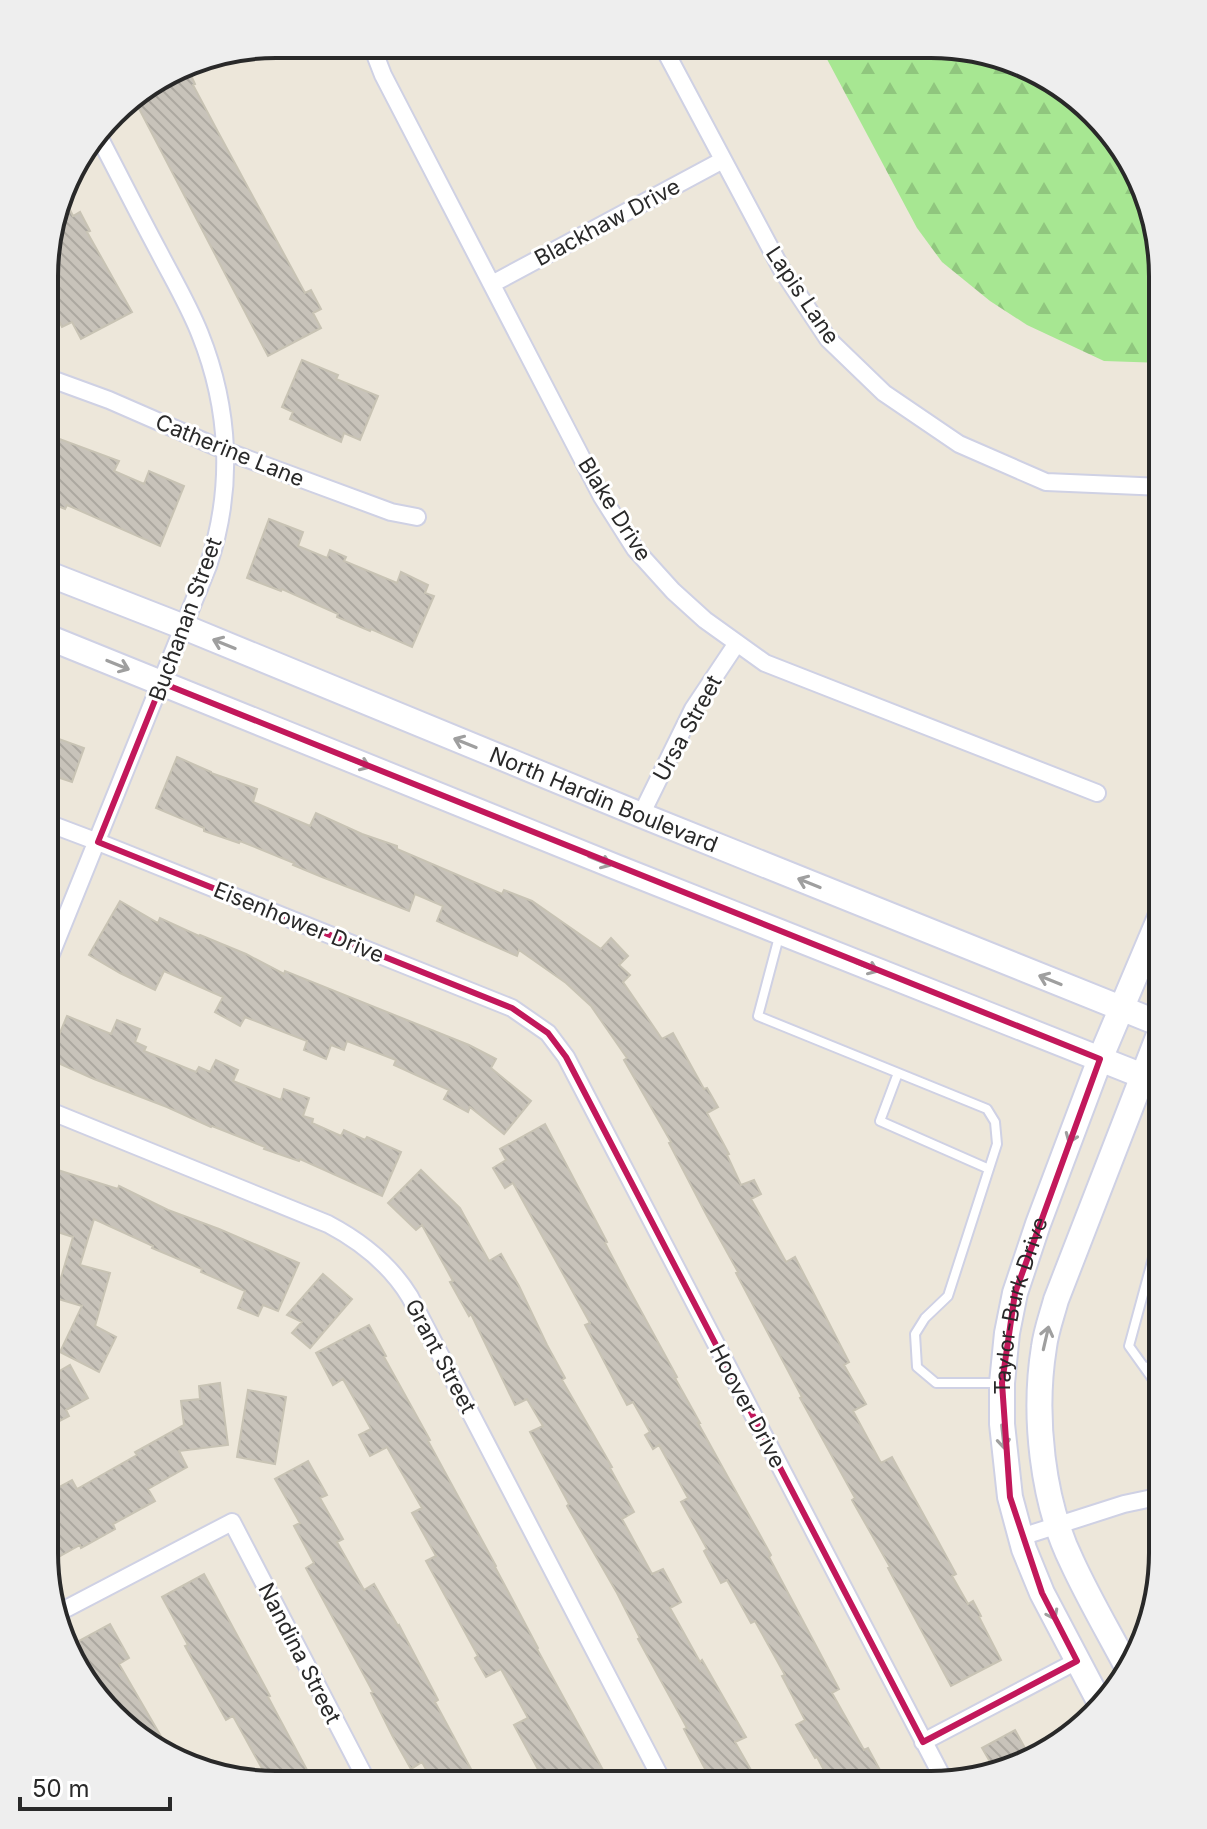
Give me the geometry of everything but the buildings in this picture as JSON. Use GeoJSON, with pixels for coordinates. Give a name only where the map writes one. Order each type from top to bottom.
{"type":"FeatureCollection","features":[{"type":"Feature","properties":{"kind":"main road","name":"North Hardin Boulevard"},"geometry":{"type":"LineString","coordinates":[[58,578],[1149,1020]]}},
{"type":"Feature","properties":{"kind":"main road"},"geometry":{"type":"LineString","coordinates":[[58,641],[1149,1078]]}},
{"type":"Feature","properties":{"kind":"main road","name":"Taylor-Burk Drive"},"geometry":{"type":"LineString","coordinates":[[1096,1695],[1042,1593],[1021,1537],[1010,1497],[1002,1424],[1002,1383],[1015,1293],[1038,1224],[1100,1059],[1149,945]]}},
{"type":"Feature","properties":{"kind":"main road","name":"Taylor-Burk Drive"},"geometry":{"type":"LineString","coordinates":[[1122,1657],[1071,1560],[1059,1525],[1043,1467],[1040,1418],[1044,1347],[1056,1300],[1149,1089]]}},
{"type":"Feature","properties":{"kind":"street","name":"Blake Drive"},"geometry":{"type":"LineString","coordinates":[[376,58],[602,497],[635,549],[673,591],[705,620],[765,663],[1097,793]]}},
{"type":"Feature","properties":{"kind":"street","name":"Lapis Lane"},"geometry":{"type":"LineString","coordinates":[[669,58],[782,270],[828,339],[884,393],[959,444],[1046,482],[1149,486]]}},
{"type":"Feature","properties":{"kind":"street","name":"Buchanan Street"},"geometry":{"type":"LineString","coordinates":[[58,938],[214,548],[224,492],[225,427],[200,333],[103,144]]}},
{"type":"Feature","properties":{"kind":"street","name":"Blackhaw Drive"},"geometry":{"type":"LineString","coordinates":[[492,284],[723,160]]}},
{"type":"Feature","properties":{"kind":"street","name":"Catherine Lane"},"geometry":{"type":"LineString","coordinates":[[58,381],[226,451],[391,512],[417,517]]}},
{"type":"Feature","properties":{"kind":"street","name":"Ursa Street"},"geometry":{"type":"LineString","coordinates":[[641,815],[693,709],[737,643]]}},
{"type":"Feature","properties":{"kind":"street","name":"Eisenhower Drive"},"geometry":{"type":"LineString","coordinates":[[58,827],[512,1008],[548,1033]]}},
{"type":"Feature","properties":{"kind":"street","name":"Hoover Drive"},"geometry":{"type":"LineString","coordinates":[[548,1033],[566,1057],[939,1770]]}},
{"type":"Feature","properties":{"kind":"street","name":"Grant Street"},"geometry":{"type":"LineString","coordinates":[[58,1114],[328,1224],[370,1250],[394,1272],[418,1311],[657,1771]]}},
{"type":"Feature","properties":{"kind":"street"},"geometry":{"type":"LineString","coordinates":[[1021,1537],[1149,1499]]}},
{"type":"Feature","properties":{"kind":"street","name":"Nandina Street"},"geometry":{"type":"LineString","coordinates":[[65,1609],[232,1522],[362,1771]]}},
{"type":"Feature","properties":{"kind":"street"},"geometry":{"type":"LineString","coordinates":[[923,1742],[1077,1661]]}},
{"type":"Feature","properties":{"kind":"lane"},"geometry":{"type":"LineString","coordinates":[[780,932],[758,1016],[987,1109],[995,1122],[997,1144],[948,1296],[925,1318],[915,1334],[917,1367],[936,1383],[1002,1383]]}},
{"type":"Feature","properties":{"kind":"lane"},"geometry":{"type":"LineString","coordinates":[[898,1073],[880,1121],[989,1169]]}},
{"type":"Feature","properties":{"kind":"lane"},"geometry":{"type":"LineString","coordinates":[[1149,1272],[1129,1346],[1149,1373]]}},
{"type":"Feature","properties":{"kind":"highlighted area"},"geometry":{"type":"Polygon","coordinates":[[[162,683],[1100,1059],[1015,1293],[1002,1383],[1010,1497],[1042,1593],[1077,1661],[923,1742],[566,1057],[548,1033],[512,1008],[98,842],[162,683]]]}},
{"type":"Feature","properties":{"kind":"green space"},"geometry":{"type":"Polygon","coordinates":[[[826,58],[931,58],[987,65],[1040,87],[1085,122],[1120,167],[1145,234],[1149,276],[1149,363],[1104,361],[1027,325],[990,301],[942,262],[917,228],[826,58]]]}}]}
